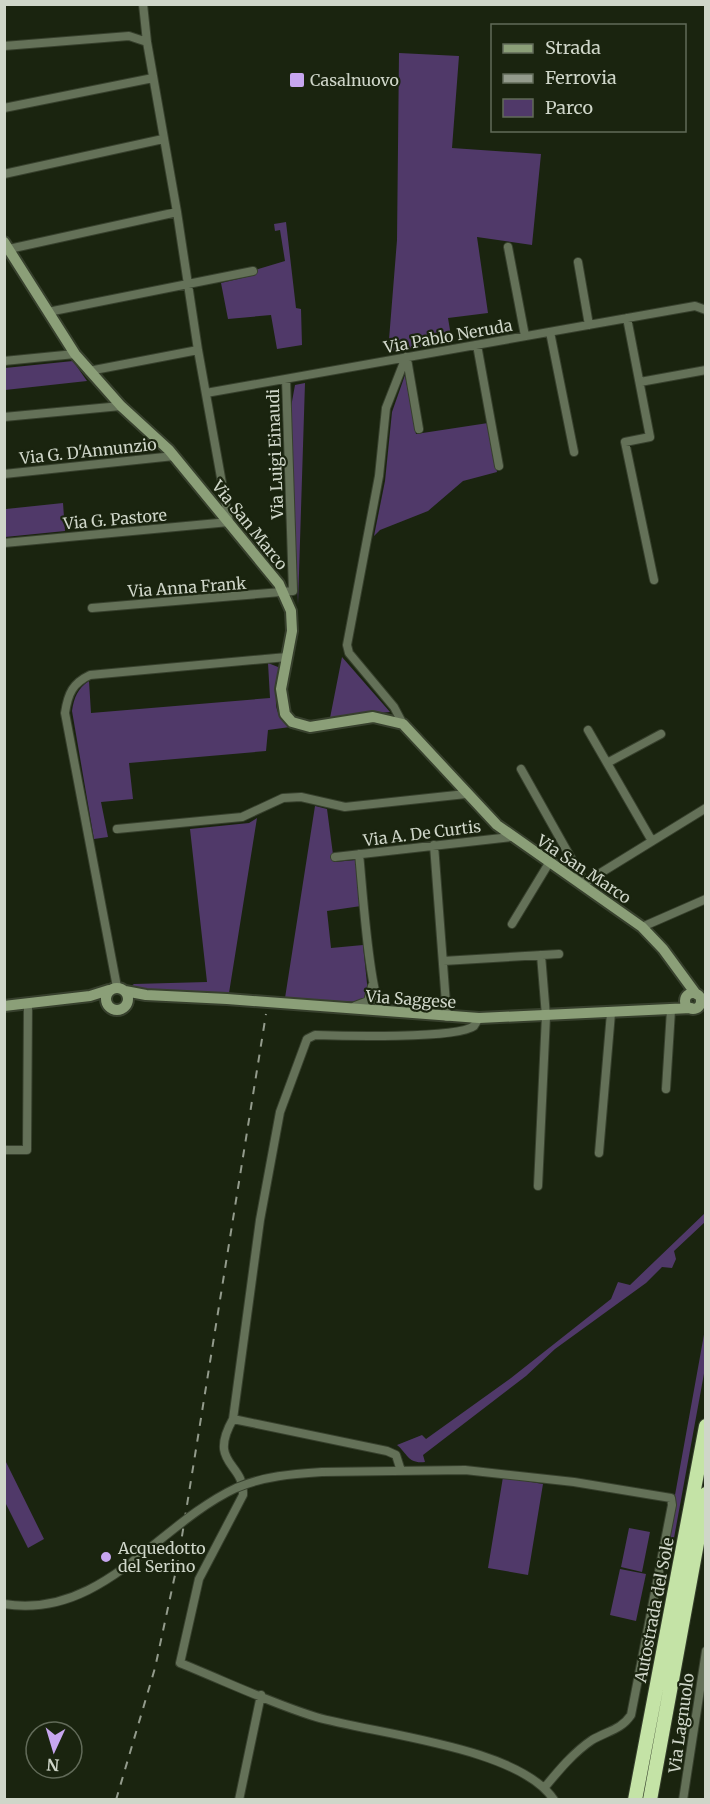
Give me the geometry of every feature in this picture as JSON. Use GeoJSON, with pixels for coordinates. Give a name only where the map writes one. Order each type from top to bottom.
{"type":"FeatureCollection","features":[{"type":"Feature","properties":{"kind":"highway","name":"Autostrada del Sole"},"geometry":{"type":"LineString","coordinates":[[635,1800],[705,1426]]}},
{"type":"Feature","properties":{"kind":"highway","name":"Autostrada del Sole"},"geometry":{"type":"LineString","coordinates":[[650,1800],[705,1494]]}},
{"type":"Feature","properties":{"kind":"main road","name":"Via San Marco"},"geometry":{"type":"LineString","coordinates":[[7,246],[75,354],[121,406],[174,456],[267,567],[284,593],[291,611],[292,631],[281,698],[285,714],[292,722],[310,728],[373,717],[402,724],[415,735],[466,794],[512,837],[642,927],[682,973],[696,1002]]}},
{"type":"Feature","properties":{"kind":"main road","name":"Via Saggese"},"geometry":{"type":"LineString","coordinates":[[117,990],[146,995],[479,1018],[673,1009],[696,1002]]}},
{"type":"Feature","properties":{"kind":"main road"},"geometry":{"type":"LineString","coordinates":[[4,1006],[90,996],[117,990]]}},
{"type":"Feature","properties":{"kind":"main road"},"geometry":{"type":"LineString","coordinates":[[106,1002],[117,990]]}},
{"type":"Feature","properties":{"kind":"main road"},"geometry":{"type":"LineString","coordinates":[[117,990],[128,1001],[124,1007]]}},
{"type":"Feature","properties":{"kind":"main road"},"geometry":{"type":"LineString","coordinates":[[90,996],[106,1002],[114,1010],[146,995]]}},
{"type":"Feature","properties":{"kind":"street"},"geometry":{"type":"LineString","coordinates":[[143,4],[147,42],[177,212],[187,285],[229,522]]}},
{"type":"Feature","properties":{"kind":"street"},"geometry":{"type":"LineString","coordinates":[[4,46],[129,36],[147,42]]}},
{"type":"Feature","properties":{"kind":"street"},"geometry":{"type":"LineString","coordinates":[[4,108],[153,78]]}},
{"type":"Feature","properties":{"kind":"street"},"geometry":{"type":"LineString","coordinates":[[4,174],[163,139]]}},
{"type":"Feature","properties":{"kind":"street"},"geometry":{"type":"LineString","coordinates":[[7,246],[177,212]]}},
{"type":"Feature","properties":{"kind":"street"},"geometry":{"type":"LineString","coordinates":[[508,247],[525,336]]}},
{"type":"Feature","properties":{"kind":"street"},"geometry":{"type":"LineString","coordinates":[[578,262],[589,325]]}},
{"type":"Feature","properties":{"kind":"street"},"geometry":{"type":"LineString","coordinates":[[48,312],[253,271]]}},
{"type":"Feature","properties":{"kind":"street","name":"Via Pablo Neruda"},"geometry":{"type":"LineString","coordinates":[[206,393],[695,306],[705,310]]}},
{"type":"Feature","properties":{"kind":"street"},"geometry":{"type":"LineString","coordinates":[[627,318],[650,437],[625,442],[654,580]]}},
{"type":"Feature","properties":{"kind":"street"},"geometry":{"type":"LineString","coordinates":[[550,332],[574,452]]}},
{"type":"Feature","properties":{"kind":"street"},"geometry":{"type":"LineString","coordinates":[[477,345],[499,466]]}},
{"type":"Feature","properties":{"kind":"street"},"geometry":{"type":"LineString","coordinates":[[89,371],[198,350]]}},
{"type":"Feature","properties":{"kind":"street"},"geometry":{"type":"LineString","coordinates":[[4,361],[75,354]]}},
{"type":"Feature","properties":{"kind":"street"},"geometry":{"type":"LineString","coordinates":[[406,357],[419,429]]}},
{"type":"Feature","properties":{"kind":"street"},"geometry":{"type":"LineString","coordinates":[[402,724],[394,707],[349,653],[347,645],[379,476],[386,408],[406,357]]}},
{"type":"Feature","properties":{"kind":"street"},"geometry":{"type":"LineString","coordinates":[[640,382],[705,370]]}},
{"type":"Feature","properties":{"kind":"street","name":"Via Luigi Einaudi"},"geometry":{"type":"LineString","coordinates":[[284,593],[293,591],[294,578],[286,379]]}},
{"type":"Feature","properties":{"kind":"street"},"geometry":{"type":"LineString","coordinates":[[4,417],[121,406]]}},
{"type":"Feature","properties":{"kind":"street","name":"Via G. D'Annunzio"},"geometry":{"type":"LineString","coordinates":[[4,474],[174,456]]}},
{"type":"Feature","properties":{"kind":"street","name":"Via G. Pastore"},"geometry":{"type":"LineString","coordinates":[[4,543],[229,522]]}},
{"type":"Feature","properties":{"kind":"street","name":"Via Anna Frank"},"geometry":{"type":"LineString","coordinates":[[92,608],[284,593]]}},
{"type":"Feature","properties":{"kind":"street"},"geometry":{"type":"LineString","coordinates":[[117,990],[65,712],[69,692],[78,681],[90,675],[287,657]]}},
{"type":"Feature","properties":{"kind":"street"},"geometry":{"type":"LineString","coordinates":[[588,730],[652,841]]}},
{"type":"Feature","properties":{"kind":"street"},"geometry":{"type":"LineString","coordinates":[[607,763],[661,734]]}},
{"type":"Feature","properties":{"kind":"street"},"geometry":{"type":"LineString","coordinates":[[521,769],[583,884],[705,808]]}},
{"type":"Feature","properties":{"kind":"street"},"geometry":{"type":"LineString","coordinates":[[117,829],[242,817],[283,798],[301,796],[345,807],[466,794]]}},
{"type":"Feature","properties":{"kind":"street","name":"Via A. De Curtis"},"geometry":{"type":"LineString","coordinates":[[335,857],[512,837]]}},
{"type":"Feature","properties":{"kind":"street"},"geometry":{"type":"LineString","coordinates":[[434,845],[447,1017]]}},
{"type":"Feature","properties":{"kind":"street"},"geometry":{"type":"LineString","coordinates":[[359,854],[372,976],[377,1002],[386,1013]]}},
{"type":"Feature","properties":{"kind":"street"},"geometry":{"type":"LineString","coordinates":[[512,924],[549,863]]}},
{"type":"Feature","properties":{"kind":"street"},"geometry":{"type":"LineString","coordinates":[[642,927],[705,899]]}},
{"type":"Feature","properties":{"kind":"street"},"geometry":{"type":"LineString","coordinates":[[443,961],[559,954]]}},
{"type":"Feature","properties":{"kind":"street"},"geometry":{"type":"LineString","coordinates":[[538,1186],[546,1016],[541,955]]}},
{"type":"Feature","properties":{"kind":"street"},"geometry":{"type":"LineString","coordinates":[[290,1005],[363,1005],[370,997],[372,976]]}},
{"type":"Feature","properties":{"kind":"street"},"geometry":{"type":"LineString","coordinates":[[4,1150],[27,1150],[28,1003]]}},
{"type":"Feature","properties":{"kind":"street"},"geometry":{"type":"LineString","coordinates":[[666,1089],[673,1009]]}},
{"type":"Feature","properties":{"kind":"street"},"geometry":{"type":"LineString","coordinates":[[599,1153],[611,1012]]}},
{"type":"Feature","properties":{"kind":"street"},"geometry":{"type":"LineString","coordinates":[[479,1018],[472,1026],[446,1031],[372,1038],[315,1035],[307,1039],[280,1112],[260,1220],[232,1419],[225,1435],[223,1452],[240,1478],[244,1487],[243,1495],[199,1579],[180,1663],[316,1717],[482,1757],[518,1771],[545,1786],[554,1800]]}},
{"type":"Feature","properties":{"kind":"street"},"geometry":{"type":"LineString","coordinates":[[232,1419],[387,1451],[396,1455],[401,1471]]}},
{"type":"Feature","properties":{"kind":"street"},"geometry":{"type":"LineString","coordinates":[[4,1604],[45,1606],[77,1598],[103,1583],[207,1505],[234,1489],[275,1476],[322,1472],[465,1470],[671,1498],[672,1505],[631,1715],[623,1726],[593,1740],[575,1754],[545,1786]]}},
{"type":"Feature","properties":{"kind":"street","name":"Via Lagnuolo"},"geometry":{"type":"LineString","coordinates":[[683,1800],[705,1651]]}},
{"type":"Feature","properties":{"kind":"street"},"geometry":{"type":"LineString","coordinates":[[239,1800],[261,1695]]}},
{"type":"Feature","properties":{"kind":"green space"},"geometry":{"type":"Polygon","coordinates":[[[399,53],[459,56],[452,148],[541,154],[532,245],[477,237],[488,313],[448,318],[452,342],[388,352],[397,240],[399,53]]]}},
{"type":"Feature","properties":{"kind":"green space"},"geometry":{"type":"Polygon","coordinates":[[[286,222],[296,308],[301,309],[302,345],[277,349],[271,315],[228,319],[221,283],[255,275],[255,270],[285,261],[280,230],[275,231],[274,224],[286,222]]]}},
{"type":"Feature","properties":{"kind":"green space"},"geometry":{"type":"Polygon","coordinates":[[[73,361],[87,381],[5,390],[5,368],[73,361]]]}},
{"type":"Feature","properties":{"kind":"green space"},"geometry":{"type":"Polygon","coordinates":[[[405,375],[416,434],[488,423],[497,472],[463,481],[428,511],[380,530],[374,536],[385,481],[392,412],[405,375]]]}},
{"type":"Feature","properties":{"kind":"green space"},"geometry":{"type":"Polygon","coordinates":[[[305,383],[298,605],[291,407],[295,385],[305,383]]]}},
{"type":"Feature","properties":{"kind":"green space"},"geometry":{"type":"Polygon","coordinates":[[[5,503],[6,509],[63,503],[65,531],[5,537],[5,503]]]}},
{"type":"Feature","properties":{"kind":"green space"},"geometry":{"type":"Polygon","coordinates":[[[342,657],[390,712],[330,718],[342,657]]]}},
{"type":"Feature","properties":{"kind":"green space"},"geometry":{"type":"Polygon","coordinates":[[[268,663],[278,667],[276,705],[282,719],[290,727],[268,730],[266,751],[129,763],[133,799],[101,802],[108,837],[94,839],[72,711],[79,690],[89,681],[91,713],[270,698],[268,663]]]}},
{"type":"Feature","properties":{"kind":"green space"},"geometry":{"type":"Polygon","coordinates":[[[315,806],[327,809],[334,862],[356,860],[361,906],[327,911],[331,948],[363,945],[368,993],[364,1000],[356,1002],[285,998],[315,806]]]}},
{"type":"Feature","properties":{"kind":"green space"},"geometry":{"type":"Polygon","coordinates":[[[257,818],[229,993],[128,988],[134,984],[207,982],[190,829],[249,823],[257,818]]]}},
{"type":"Feature","properties":{"kind":"green space"},"geometry":{"type":"Polygon","coordinates":[[[705,1213],[705,1222],[674,1251],[676,1259],[672,1268],[662,1267],[646,1283],[555,1349],[526,1376],[423,1455],[425,1462],[412,1460],[397,1445],[422,1435],[426,1439],[511,1378],[611,1299],[618,1282],[630,1285],[705,1213]]]}},
{"type":"Feature","properties":{"kind":"green space"},"geometry":{"type":"Polygon","coordinates":[[[705,1329],[705,1368],[670,1560],[663,1559],[670,1495],[675,1495],[705,1329]]]}},
{"type":"Feature","properties":{"kind":"green space"},"geometry":{"type":"Polygon","coordinates":[[[5,1460],[44,1539],[28,1548],[5,1502],[5,1460]]]}},
{"type":"Feature","properties":{"kind":"green space"},"geometry":{"type":"Polygon","coordinates":[[[503,1477],[543,1484],[528,1575],[488,1568],[503,1477]]]}},
{"type":"Feature","properties":{"kind":"green space"},"geometry":{"type":"Polygon","coordinates":[[[629,1528],[650,1532],[642,1572],[621,1567],[629,1528]]]}},
{"type":"Feature","properties":{"kind":"green space"},"geometry":{"type":"Polygon","coordinates":[[[620,1569],[646,1574],[636,1621],[610,1615],[620,1569]]]}},
{"type":"Feature","properties":{"kind":"railway"},"geometry":{"type":"LineString","coordinates":[[116,1800],[155,1668],[178,1561],[266,1014]]}},
{"type":"Feature","properties":{"kind":"place","name":"Casalnuovo"},"geometry":{"type":"Point","coordinates":[297,80]}},
{"type":"Feature","properties":{"kind":"place","name":"Acquedotto del Serino"},"geometry":{"type":"Point","coordinates":[106,1557]}}]}
